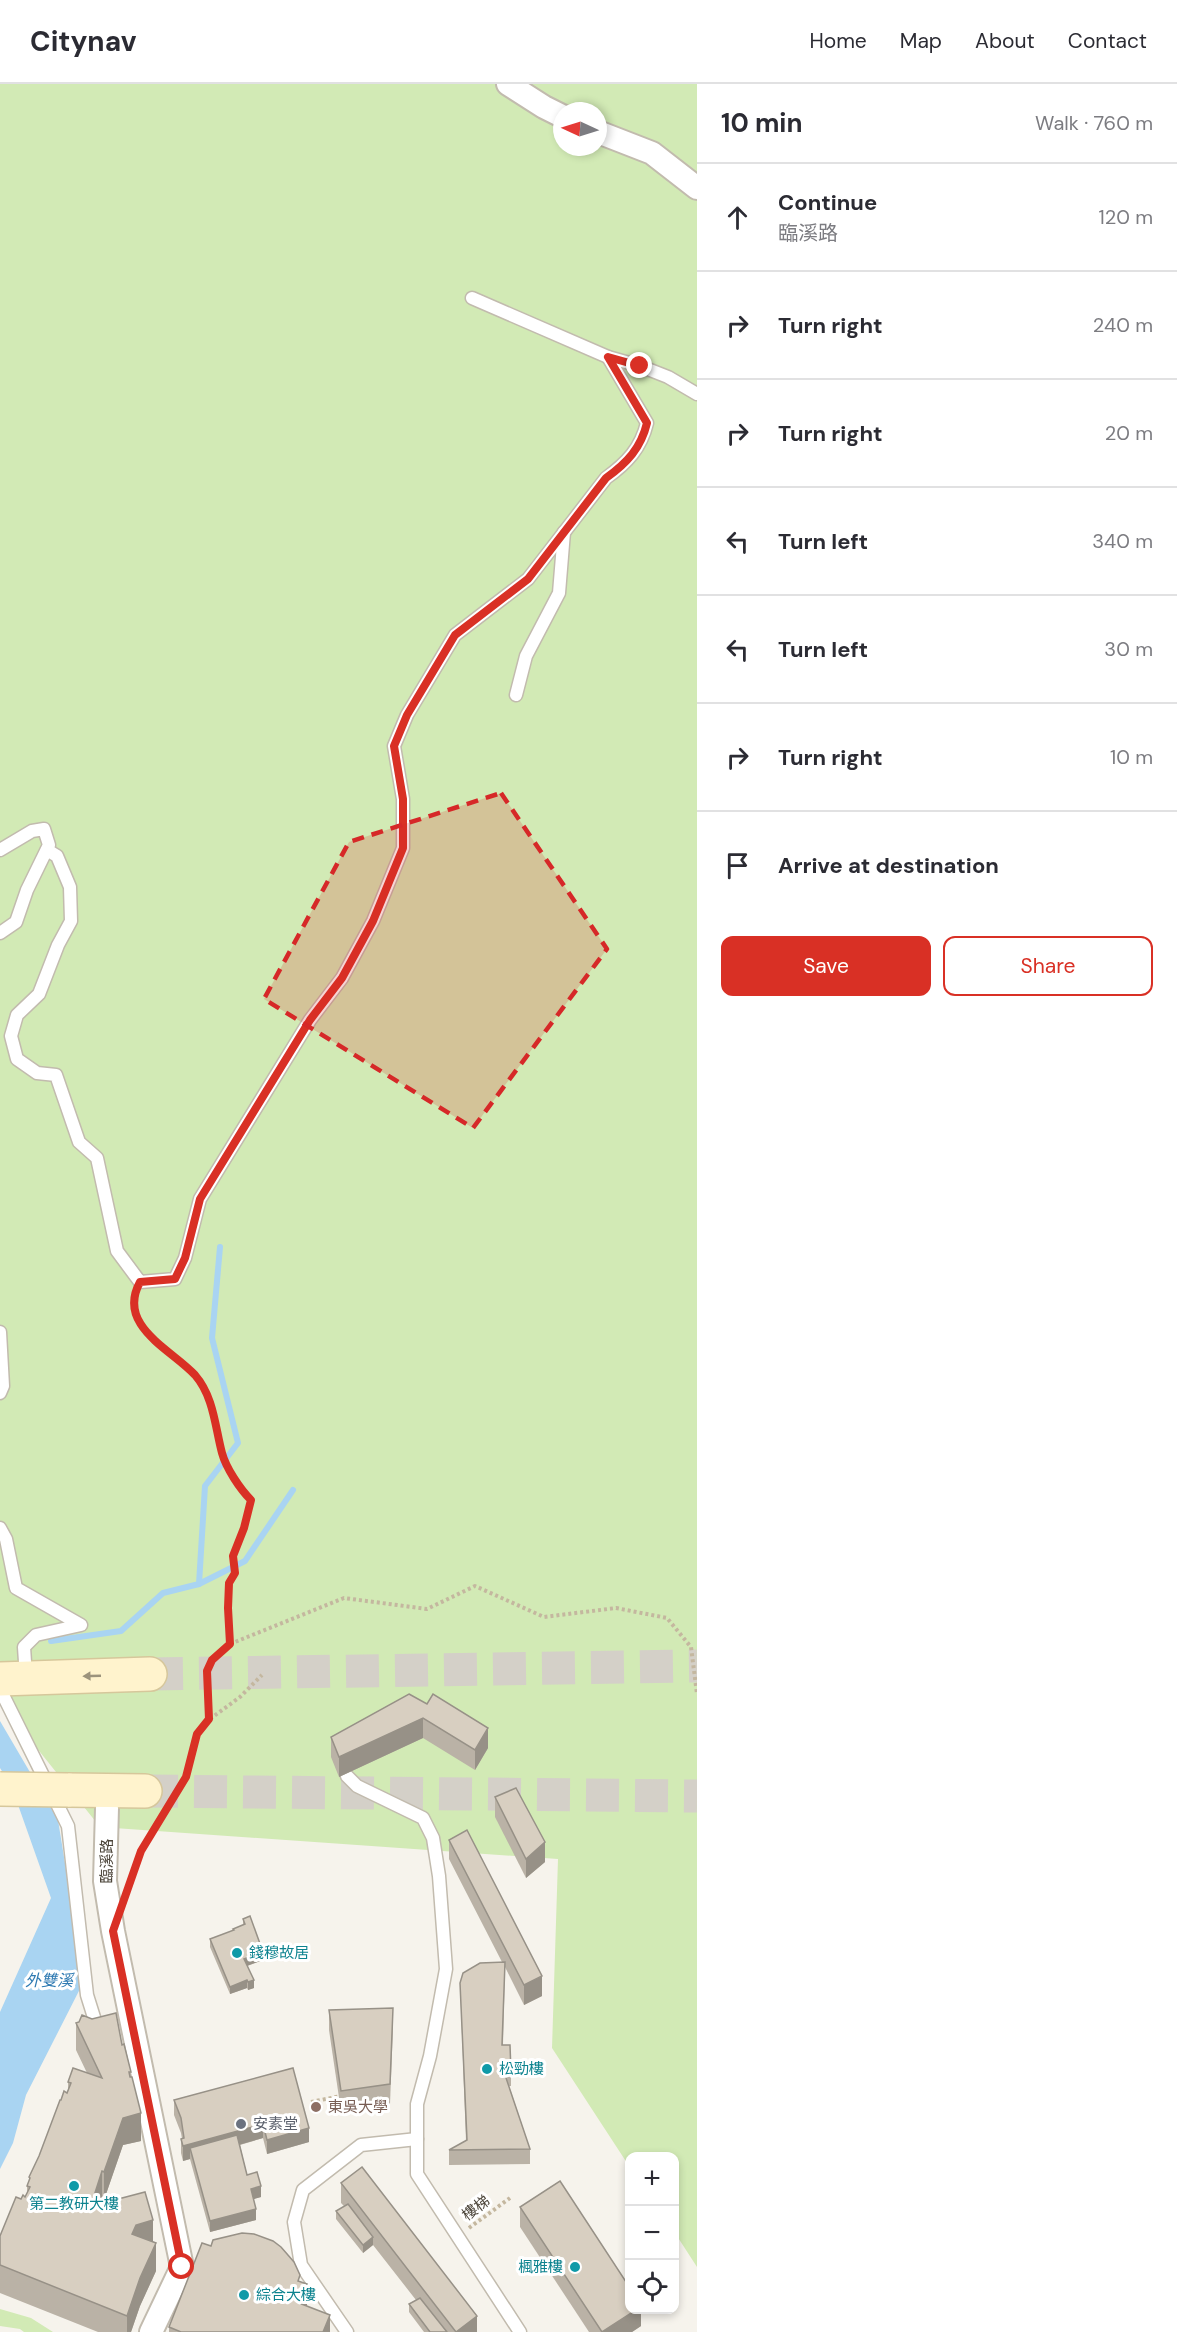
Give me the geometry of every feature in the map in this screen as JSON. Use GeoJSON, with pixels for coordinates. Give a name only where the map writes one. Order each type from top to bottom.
{"type":"FeatureCollection","features":[{"type":"Feature","properties":{"kind":"main road"},"geometry":{"type":"LineString","coordinates":[[8,1677],[150,1674]]}},
{"type":"Feature","properties":{"kind":"main road"},"geometry":{"type":"LineString","coordinates":[[0,1789],[145,1791]]}},
{"type":"Feature","properties":{"kind":"street"},"geometry":{"type":"LineString","coordinates":[[508,84],[553,112]]}},
{"type":"Feature","properties":{"kind":"street"},"geometry":{"type":"LineString","coordinates":[[607,136],[651,153],[697,188]]}},
{"type":"Feature","properties":{"kind":"street","name":"臨溪路"},"geometry":{"type":"LineString","coordinates":[[107,1808],[105,1881],[182,2267],[151,2332]]}},
{"type":"Feature","properties":{"kind":"lane"},"geometry":{"type":"LineString","coordinates":[[472,298],[608,357],[668,377],[697,394]]}},
{"type":"Feature","properties":{"kind":"lane"},"geometry":{"type":"LineString","coordinates":[[46,850],[57,856],[70,887],[71,921],[58,945],[39,994],[17,1015],[11,1036],[17,1059],[37,1073],[56,1075],[79,1142],[97,1158],[117,1251],[140,1282],[175,1279],[185,1258],[200,1199],[310,1020],[342,978],[373,921],[403,848],[403,799],[394,746],[422,687],[455,635],[528,579],[606,478],[636,451],[644,437],[647,423],[608,357]]}},
{"type":"Feature","properties":{"kind":"lane"},"geometry":{"type":"LineString","coordinates":[[516,695],[526,656],[559,593],[564,531]]}},
{"type":"Feature","properties":{"kind":"lane"},"geometry":{"type":"LineString","coordinates":[[0,850],[32,831],[44,829],[49,845],[27,890],[16,922],[0,933]]}},
{"type":"Feature","properties":{"kind":"lane"},"geometry":{"type":"LineString","coordinates":[[0,1332],[3,1386],[0,1393]]}},
{"type":"Feature","properties":{"kind":"lane"},"geometry":{"type":"LineString","coordinates":[[0,1528],[6,1539],[16,1588],[81,1625],[36,1635],[24,1647],[8,1677],[68,1826],[87,1995],[97,2028],[131,2020]]}},
{"type":"Feature","properties":{"kind":"lane"},"geometry":{"type":"LineString","coordinates":[[347,1776],[357,1786],[423,1818],[434,1838],[446,1969],[430,2056],[417,2104],[417,2174],[520,2332]]}},
{"type":"Feature","properties":{"kind":"lane"},"geometry":{"type":"LineString","coordinates":[[347,2332],[301,2265],[294,2222],[303,2190],[361,2145],[417,2139]]}},
{"type":"Feature","properties":{"kind":"path"},"geometry":{"type":"LineString","coordinates":[[140,1282],[134,1293],[133,1305],[137,1317],[161,1347],[195,1376],[209,1398],[222,1456],[243,1492],[251,1500],[244,1528],[233,1556],[235,1573],[229,1583],[230,1644]]}},
{"type":"Feature","properties":{"kind":"path"},"geometry":{"type":"LineString","coordinates":[[209,1719],[207,1671],[212,1660],[230,1644],[344,1598],[427,1609],[475,1586],[543,1617],[616,1608],[668,1618],[691,1647],[697,1695]]}},
{"type":"Feature","properties":{"kind":"path"},"geometry":{"type":"LineString","coordinates":[[127,1891],[141,1851],[186,1777],[197,1734],[209,1719],[240,1697],[262,1675]]}},
{"type":"Feature","properties":{"kind":"path"},"geometry":{"type":"LineString","coordinates":[[311,2102],[341,2096]]}},
{"type":"Feature","properties":{"kind":"path","name":"樓梯"},"geometry":{"type":"LineString","coordinates":[[457,2238],[510,2198]]}},
{"type":"Feature","properties":{"kind":"highlighted area"},"geometry":{"type":"Polygon","coordinates":[[[501,793],[607,949],[473,1128],[264,999],[349,842],[501,793]]]}},
{"type":"Feature","properties":{"kind":"green space"},"geometry":{"type":"Polygon","coordinates":[[[0,84],[697,84],[697,2267],[679,2239],[679,2152],[625,2152],[625,2160],[552,2048],[558,1859],[100,1827],[0,1702],[0,84]]]}},
{"type":"Feature","properties":{"kind":"green space"},"geometry":{"type":"Polygon","coordinates":[[[0,2309],[31,2318],[53,2332],[24,2332],[20,2329],[0,2326],[0,2309]]]}},
{"type":"Feature","properties":{"kind":"water","name":"外雙溪"},"geometry":{"type":"Polygon","coordinates":[[[0,1721],[58,1820],[84,1981],[26,2095],[13,2143],[0,2169],[0,2012],[51,1898],[11,1785],[0,1768],[0,1721]]]}},
{"type":"Feature","properties":{"kind":"building"},"geometry":{"type":"Polygon","coordinates":[[[409,1694],[427,1704],[433,1694],[488,1728],[475,1750],[423,1718],[339,1757],[331,1737],[409,1694]]]}},
{"type":"Feature","properties":{"kind":"building"},"geometry":{"type":"Polygon","coordinates":[[[516,1788],[545,1842],[526,1859],[495,1797],[516,1788]]]}},
{"type":"Feature","properties":{"kind":"building"},"geometry":{"type":"Polygon","coordinates":[[[467,1830],[542,1976],[524,1985],[449,1840],[467,1830]]]}},
{"type":"Feature","properties":{"kind":"building","name":"錢穆故居"},"geometry":{"type":"Polygon","coordinates":[[[250,1916],[263,1952],[244,1959],[254,1980],[248,1982],[247,1980],[230,1987],[210,1939],[245,1924],[243,1919],[250,1916]]]}},
{"type":"Feature","properties":{"kind":"building","name":"松勁樓"},"geometry":{"type":"Polygon","coordinates":[[[505,1962],[502,2045],[510,2045],[511,2072],[504,2072],[530,2149],[449,2150],[467,2140],[460,1983],[463,1973],[480,1963],[505,1962]]]}},
{"type":"Feature","properties":{"kind":"building"},"geometry":{"type":"Polygon","coordinates":[[[393,2008],[390,2084],[341,2091],[329,2010],[393,2008]]]}},
{"type":"Feature","properties":{"kind":"building","name":"第二教研大樓"},"geometry":{"type":"Polygon","coordinates":[[[116,2013],[122,2045],[124,2044],[131,2072],[129,2072],[130,2077],[132,2077],[141,2113],[123,2118],[104,2172],[102,2171],[92,2202],[90,2201],[88,2207],[145,2192],[153,2220],[136,2225],[132,2234],[156,2243],[140,2278],[127,2316],[0,2265],[0,2236],[16,2197],[21,2199],[23,2195],[25,2197],[30,2187],[27,2186],[29,2177],[64,2091],[67,2093],[73,2068],[102,2078],[76,2023],[82,2015],[92,2019],[116,2013]]]}},
{"type":"Feature","properties":{"kind":"building","name":"安素堂"},"geometry":{"type":"Polygon","coordinates":[[[293,2068],[309,2128],[267,2140],[263,2124],[183,2146],[181,2118],[174,2100],[293,2068]]]}},
{"type":"Feature","properties":{"kind":"building"},"geometry":{"type":"Polygon","coordinates":[[[237,2135],[247,2175],[257,2172],[261,2186],[251,2189],[256,2209],[210,2221],[190,2148],[237,2135]]]}},
{"type":"Feature","properties":{"kind":"building"},"geometry":{"type":"Polygon","coordinates":[[[362,2167],[477,2316],[456,2332],[341,2183],[362,2167]]]}},
{"type":"Feature","properties":{"kind":"building","name":"楓雅樓"},"geometry":{"type":"Polygon","coordinates":[[[560,2181],[625,2280],[625,2314],[630,2314],[602,2332],[520,2207],[560,2181]]]}},
{"type":"Feature","properties":{"kind":"building"},"geometry":{"type":"Polygon","coordinates":[[[348,2204],[373,2237],[363,2245],[336,2211],[348,2204]]]}},
{"type":"Feature","properties":{"kind":"building","name":"綜合大樓"},"geometry":{"type":"Polygon","coordinates":[[[242,2233],[254,2234],[273,2241],[294,2262],[300,2275],[298,2281],[307,2284],[299,2303],[330,2315],[323,2332],[181,2332],[169,2327],[202,2243],[211,2246],[213,2240],[242,2233]]]}},
{"type":"Feature","properties":{"kind":"building"},"geometry":{"type":"Polygon","coordinates":[[[420,2298],[447,2332],[430,2332],[409,2304],[420,2298]]]}},
{"type":"Feature","properties":{"kind":"waterway"},"geometry":{"type":"LineString","coordinates":[[51,1641],[121,1631],[163,1593],[199,1584],[205,1486],[238,1443],[212,1338],[220,1247]]}},
{"type":"Feature","properties":{"kind":"waterway"},"geometry":{"type":"LineString","coordinates":[[199,1584],[245,1561],[293,1490]]}},
{"type":"Feature","properties":{"kind":"tunnel"},"geometry":{"type":"LineString","coordinates":[[150,1674],[697,1666]]}},
{"type":"Feature","properties":{"kind":"tunnel"},"geometry":{"type":"LineString","coordinates":[[145,1791],[697,1796]]}},
{"type":"Feature","properties":{"kind":"place","name":"錢穆故居"},"geometry":{"type":"Point","coordinates":[237,1953]}},
{"type":"Feature","properties":{"kind":"place","name":"松勁樓"},"geometry":{"type":"Point","coordinates":[487,2069]}},
{"type":"Feature","properties":{"kind":"place","name":"東吳大學"},"geometry":{"type":"Point","coordinates":[316,2107]}},
{"type":"Feature","properties":{"kind":"place","name":"安素堂"},"geometry":{"type":"Point","coordinates":[241,2124]}},
{"type":"Feature","properties":{"kind":"place","name":"第二教研大樓"},"geometry":{"type":"Point","coordinates":[74,2186]}},
{"type":"Feature","properties":{"kind":"place","name":"楓雅樓"},"geometry":{"type":"Point","coordinates":[575,2267]}},
{"type":"Feature","properties":{"kind":"place","name":"綜合大樓"},"geometry":{"type":"Point","coordinates":[244,2295]}},
{"type":"Feature","properties":{"kind":"route"},"geometry":{"type":"LineString","coordinates":[[182,2267],[113,1931],[141,1851],[186,1777],[197,1734],[209,1719],[207,1671],[212,1660],[230,1644],[229,1583],[235,1573],[233,1556],[244,1528],[251,1500],[243,1492],[222,1456],[209,1398],[195,1376],[154,1340],[137,1317],[133,1305],[134,1293],[140,1282],[175,1279],[185,1258],[200,1199],[310,1020],[342,978],[373,921],[403,848],[403,799],[394,746],[422,687],[455,635],[488,612],[528,579],[606,478],[636,451],[644,437],[647,423],[608,357],[640,366]]}}]}
